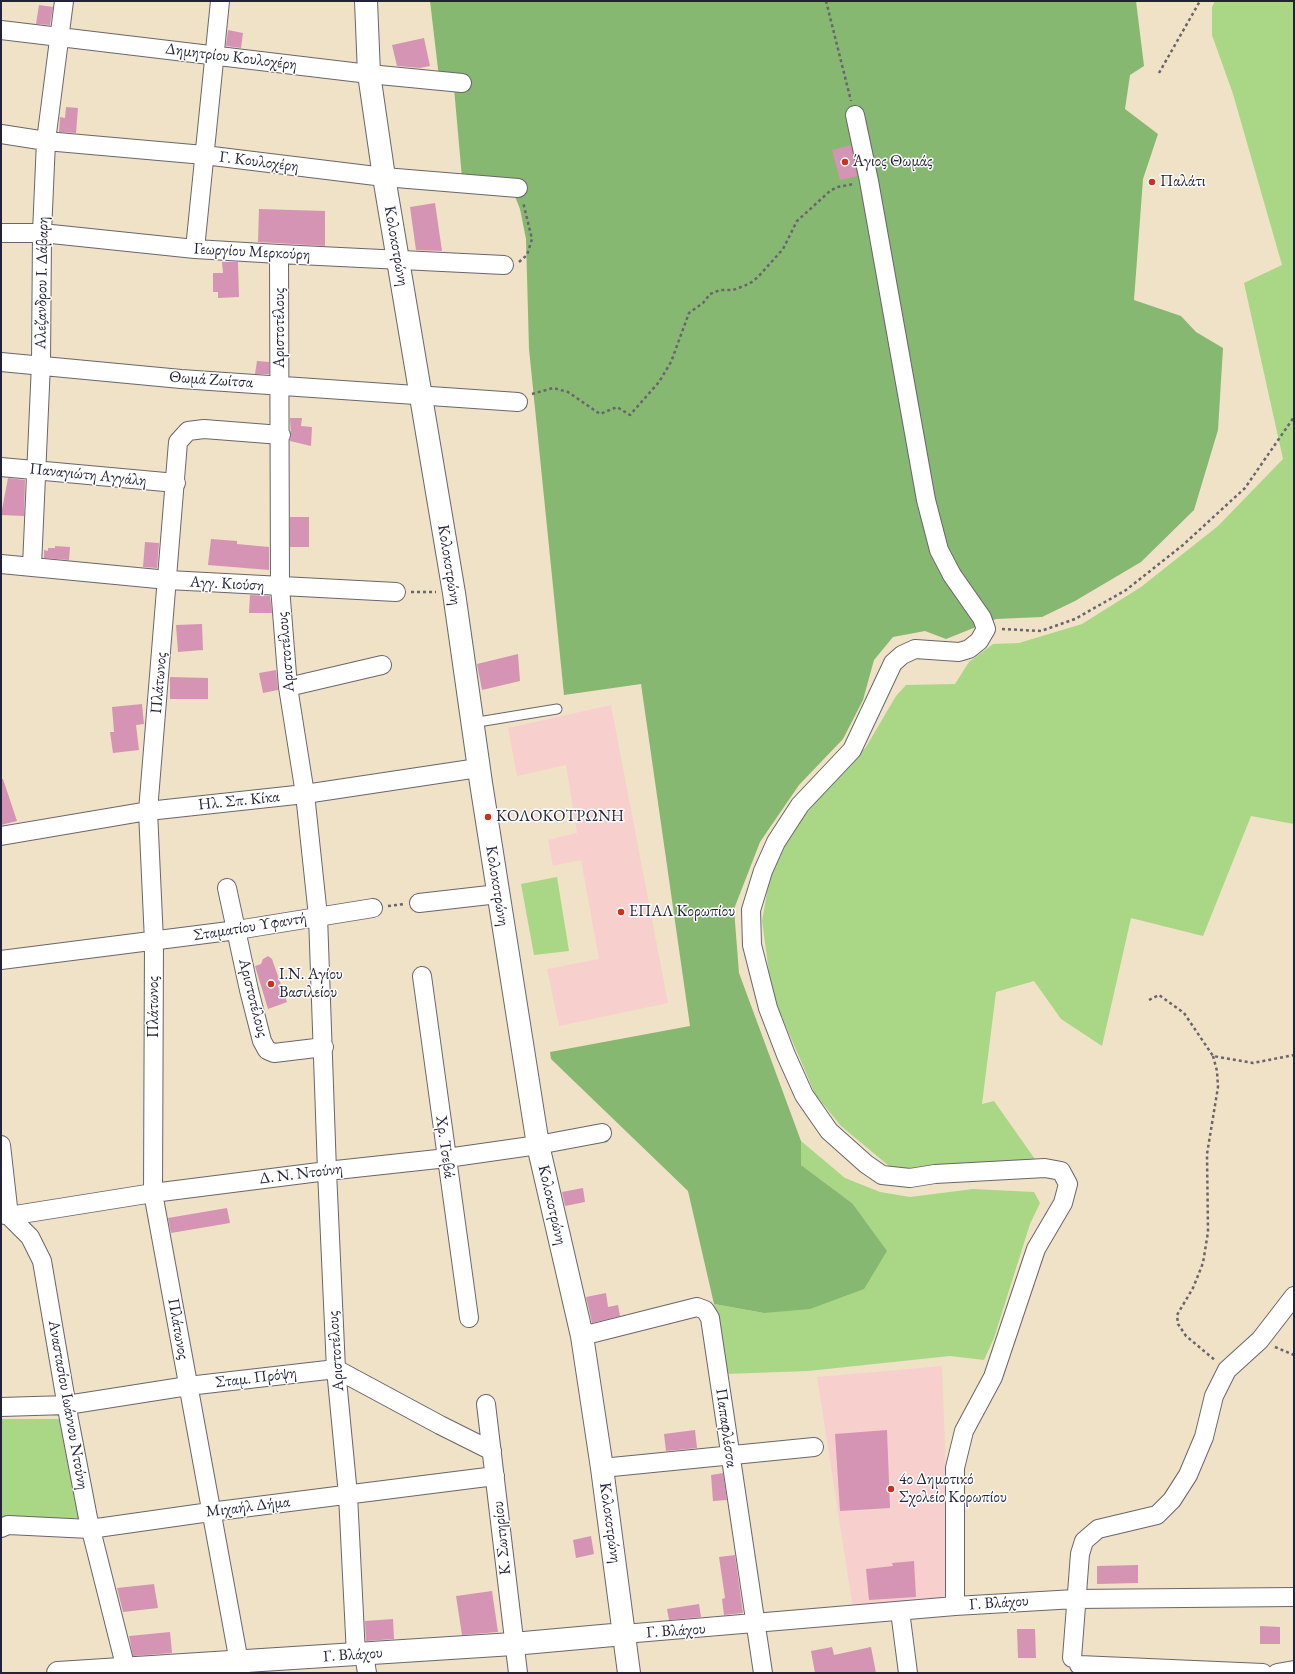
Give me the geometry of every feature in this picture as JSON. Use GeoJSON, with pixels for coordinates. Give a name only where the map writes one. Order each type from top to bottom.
{"type":"FeatureCollection","features":[{"type":"Feature","properties":{"kind":"street","name":"Αλεζανδρου Ι. Δάβαρη"},"geometry":{"type":"LineString","coordinates":[[32,566],[41,364],[42,233],[46,141],[58,38],[64,1]]}},
{"type":"Feature","properties":{"kind":"street"},"geometry":{"type":"LineString","coordinates":[[195,249],[220,1]]}},
{"type":"Feature","properties":{"kind":"street","name":"Κολοκοτρώνη"},"geometry":{"type":"LineString","coordinates":[[366,1],[369,74],[384,177],[454,593],[478,768],[538,1145],[582,1336],[602,1468],[629,1673]]}},
{"type":"Feature","properties":{"kind":"street","name":"Δημητρίου Κουλοχέρη"},"geometry":{"type":"LineString","coordinates":[[1,30],[369,74],[462,83]]}},
{"type":"Feature","properties":{"kind":"street"},"geometry":{"type":"LineString","coordinates":[[855,114],[869,181],[931,522],[939,550],[952,575],[982,618],[986,628],[979,641],[960,652],[915,649],[902,655],[893,663],[852,750],[800,805],[776,842],[764,871],[751,910],[752,945],[768,1008],[804,1095],[829,1131],[866,1164],[882,1175],[910,1178],[935,1174],[1044,1168],[1061,1171],[1068,1184],[1063,1203],[1036,1249],[994,1377],[964,1431],[955,1468],[955,1606]]}},
{"type":"Feature","properties":{"kind":"street","name":"Γ. Κουλοχέρη"},"geometry":{"type":"LineString","coordinates":[[1,134],[46,141],[204,155],[384,177],[518,188]]}},
{"type":"Feature","properties":{"kind":"street","name":"Γεωργίου Μερκούρη"},"geometry":{"type":"LineString","coordinates":[[1,233],[42,233],[195,249],[504,264]]}},
{"type":"Feature","properties":{"kind":"street","name":"Αριστοτέλους"},"geometry":{"type":"LineString","coordinates":[[279,254],[281,435],[280,587],[288,687],[305,794],[318,916],[336,1369],[362,1661]]}},
{"type":"Feature","properties":{"kind":"street","name":"Θωμά Ζωίτσα"},"geometry":{"type":"LineString","coordinates":[[1,362],[41,364],[181,379],[518,402]]}},
{"type":"Feature","properties":{"kind":"street","name":"Πλάτωνος"},"geometry":{"type":"LineString","coordinates":[[240,1668],[210,1512],[153,1193],[154,941],[148,811],[176,483],[178,442],[188,431],[204,429],[281,435]]}},
{"type":"Feature","properties":{"kind":"street","name":"Παναγιώτη Αγγάλη"},"geometry":{"type":"LineString","coordinates":[[1,467],[176,483]]}},
{"type":"Feature","properties":{"kind":"street","name":"Αγγ. Κιούση"},"geometry":{"type":"LineString","coordinates":[[1,564],[168,580],[396,592]]}},
{"type":"Feature","properties":{"kind":"street"},"geometry":{"type":"LineString","coordinates":[[288,687],[382,665]]}},
{"type":"Feature","properties":{"kind":"street","name":"Ηλ. Σπ. Κίκα"},"geometry":{"type":"LineString","coordinates":[[1,836],[148,811],[305,794],[478,768]]}},
{"type":"Feature","properties":{"kind":"street","name":"Αριστοτέλους"},"geometry":{"type":"LineString","coordinates":[[227,888],[249,990],[262,1041],[267,1050],[274,1053],[324,1048]]}},
{"type":"Feature","properties":{"kind":"street"},"geometry":{"type":"LineString","coordinates":[[419,902],[498,894]]}},
{"type":"Feature","properties":{"kind":"street","name":"Σταματίου Υφαντή"},"geometry":{"type":"LineString","coordinates":[[1,960],[237,930],[373,908]]}},
{"type":"Feature","properties":{"kind":"street","name":"Χρ. Τσεβά"},"geometry":{"type":"LineString","coordinates":[[422,976],[469,1318]]}},
{"type":"Feature","properties":{"kind":"street","name":"Δ. Ν. Ντούνη"},"geometry":{"type":"LineString","coordinates":[[5,1215],[153,1193],[327,1171],[447,1158],[538,1145],[602,1133]]}},
{"type":"Feature","properties":{"kind":"street"},"geometry":{"type":"LineString","coordinates":[[1,1145],[5,1215]]}},
{"type":"Feature","properties":{"kind":"street","name":"Αναστασίου Ιωάννου Ντούνη"},"geometry":{"type":"LineString","coordinates":[[5,1215],[30,1237],[42,1261],[90,1529],[127,1671]]}},
{"type":"Feature","properties":{"kind":"street"},"geometry":{"type":"LineString","coordinates":[[1263,1673],[1075,1661],[1075,1599],[1080,1554],[1084,1541],[1098,1529],[1157,1515],[1172,1500],[1188,1475],[1204,1437],[1214,1396],[1227,1370],[1260,1340],[1294,1296]]}},
{"type":"Feature","properties":{"kind":"street","name":"Παπαφλέσσα"},"geometry":{"type":"LineString","coordinates":[[582,1336],[697,1307],[705,1310],[710,1318],[757,1624],[763,1673]]}},
{"type":"Feature","properties":{"kind":"street"},"geometry":{"type":"LineString","coordinates":[[336,1369],[440,1425],[492,1450]]}},
{"type":"Feature","properties":{"kind":"street","name":"Σταμ. Πρόψη"},"geometry":{"type":"LineString","coordinates":[[1,1407],[67,1405],[188,1386],[336,1369]]}},
{"type":"Feature","properties":{"kind":"street","name":"Κ. Σωτηρίου"},"geometry":{"type":"LineString","coordinates":[[486,1404],[513,1644],[518,1673]]}},
{"type":"Feature","properties":{"kind":"street"},"geometry":{"type":"LineString","coordinates":[[602,1468],[814,1447]]}},
{"type":"Feature","properties":{"kind":"street","name":"Μιχαήλ Δήμα"},"geometry":{"type":"LineString","coordinates":[[1,1528],[8,1525],[90,1529],[210,1512],[495,1476]]}},
{"type":"Feature","properties":{"kind":"street","name":"Γ. Βλάχου"},"geometry":{"type":"LineString","coordinates":[[58,1673],[240,1668],[362,1661],[513,1644],[955,1606],[1075,1599],[1294,1597]]}},
{"type":"Feature","properties":{"kind":"street"},"geometry":{"type":"LineString","coordinates":[[900,1611],[908,1673]]}},
{"type":"Feature","properties":{"kind":"street"},"geometry":{"type":"LineString","coordinates":[[1277,1673],[1294,1670]]}},
{"type":"Feature","properties":{"kind":"lane"},"geometry":{"type":"LineString","coordinates":[[472,723],[557,709]]}},
{"type":"Feature","properties":{"kind":"path"},"geometry":{"type":"LineString","coordinates":[[826,1],[835,42],[855,114]]}},
{"type":"Feature","properties":{"kind":"path"},"geometry":{"type":"LineString","coordinates":[[1159,73],[1200,1]]}},
{"type":"Feature","properties":{"kind":"path"},"geometry":{"type":"LineString","coordinates":[[518,402],[535,392],[553,388],[568,392],[600,414],[617,407],[630,415],[659,382],[671,362],[689,313],[703,303],[710,294],[720,290],[733,290],[749,284],[758,277],[782,249],[797,221],[830,191],[837,187],[869,181]]}},
{"type":"Feature","properties":{"kind":"path"},"geometry":{"type":"LineString","coordinates":[[504,264],[518,262],[527,255],[532,239],[526,209],[518,188]]}},
{"type":"Feature","properties":{"kind":"path"},"geometry":{"type":"LineString","coordinates":[[986,628],[1041,631],[1075,619],[1126,590],[1183,545],[1245,488],[1294,417]]}},
{"type":"Feature","properties":{"kind":"path"},"geometry":{"type":"LineString","coordinates":[[396,592],[454,593]]}},
{"type":"Feature","properties":{"kind":"path"},"geometry":{"type":"LineString","coordinates":[[373,908],[419,902]]}},
{"type":"Feature","properties":{"kind":"path"},"geometry":{"type":"LineString","coordinates":[[1149,1000],[1159,995],[1184,1013],[1213,1056],[1217,1071],[1218,1087],[1207,1154],[1208,1232],[1203,1263],[1193,1288],[1176,1315],[1178,1324],[1186,1336],[1227,1370]]}},
{"type":"Feature","properties":{"kind":"path"},"geometry":{"type":"LineString","coordinates":[[1213,1056],[1253,1063],[1294,1055]]}},
{"type":"Feature","properties":{"kind":"shaded area","name":"ΕΠΑΛ Κορωπίου"},"geometry":{"type":"Polygon","coordinates":[[[611,705],[668,1003],[559,1026],[547,969],[599,959],[581,860],[553,866],[548,840],[577,833],[566,765],[517,776],[508,728],[611,705]]]}},
{"type":"Feature","properties":{"kind":"shaded area","name":"4ο Δημοτικό Σχολείο Κορωπίου"},"geometry":{"type":"Polygon","coordinates":[[[942,1366],[951,1601],[853,1609],[817,1377],[942,1366]]]}},
{"type":"Feature","properties":{"kind":"green space"},"geometry":{"type":"Polygon","coordinates":[[[430,1],[1136,1],[1144,66],[1130,75],[1125,109],[1158,134],[1143,179],[1134,300],[1181,316],[1196,332],[1223,348],[1218,430],[1194,510],[1141,562],[1075,601],[1042,617],[996,619],[946,639],[925,631],[893,637],[874,660],[863,700],[843,739],[799,785],[760,842],[734,909],[739,973],[801,1141],[801,1165],[852,1203],[887,1251],[864,1289],[810,1309],[764,1313],[714,1304],[688,1191],[551,1059],[550,1052],[690,1026],[641,684],[564,695],[529,349],[526,239],[520,209],[514,194],[463,189],[454,88],[440,86],[430,1]]]}},
{"type":"Feature","properties":{"kind":"green space"},"geometry":{"type":"Polygon","coordinates":[[[1215,1],[1294,1],[1294,824],[1251,816],[1203,936],[1131,918],[1102,1046],[1061,1019],[1034,981],[996,992],[982,1104],[994,1101],[1037,1162],[908,1171],[889,1166],[841,1126],[815,1094],[772,994],[762,921],[769,881],[791,832],[827,788],[866,747],[896,696],[906,685],[955,684],[969,662],[993,644],[1019,643],[1082,624],[1141,587],[1218,526],[1283,459],[1244,283],[1282,265],[1233,94],[1212,35],[1212,7],[1215,1]]]}},
{"type":"Feature","properties":{"kind":"green space"},"geometry":{"type":"Polygon","coordinates":[[[557,877],[569,951],[534,955],[521,884],[557,877]]]}},
{"type":"Feature","properties":{"kind":"green space"},"geometry":{"type":"Polygon","coordinates":[[[801,1141],[845,1178],[880,1192],[910,1197],[973,1189],[1034,1192],[1040,1203],[1030,1224],[994,1338],[984,1360],[950,1356],[808,1371],[725,1374],[714,1304],[764,1313],[852,1203],[801,1165],[801,1141]]]}},
{"type":"Feature","properties":{"kind":"green space"},"geometry":{"type":"Polygon","coordinates":[[[1,1419],[69,1419],[88,1518],[1,1521],[1,1419]]]}},
{"type":"Feature","properties":{"kind":"building"},"geometry":{"type":"Polygon","coordinates":[[[39,5],[53,7],[50,25],[36,24],[39,5]]]}},
{"type":"Feature","properties":{"kind":"building"},"geometry":{"type":"Polygon","coordinates":[[[228,30],[243,33],[241,48],[226,46],[228,30]]]}},
{"type":"Feature","properties":{"kind":"building"},"geometry":{"type":"Polygon","coordinates":[[[424,38],[430,66],[420,68],[397,66],[392,45],[424,38]]]}},
{"type":"Feature","properties":{"kind":"building"},"geometry":{"type":"Polygon","coordinates":[[[66,107],[78,108],[76,133],[59,132],[60,117],[65,118],[66,107]]]}},
{"type":"Feature","properties":{"kind":"building","name":"Άγιος Θωμάς"},"geometry":{"type":"Polygon","coordinates":[[[851,145],[857,176],[840,180],[832,150],[851,145]]]}},
{"type":"Feature","properties":{"kind":"building"},"geometry":{"type":"Polygon","coordinates":[[[435,203],[442,251],[416,250],[410,207],[435,203]]]}},
{"type":"Feature","properties":{"kind":"building"},"geometry":{"type":"Polygon","coordinates":[[[259,209],[325,211],[325,246],[258,242],[259,209]]]}},
{"type":"Feature","properties":{"kind":"building"},"geometry":{"type":"Polygon","coordinates":[[[222,262],[238,262],[239,297],[218,298],[218,292],[213,292],[213,273],[223,273],[222,262]]]}},
{"type":"Feature","properties":{"kind":"building"},"geometry":{"type":"Polygon","coordinates":[[[257,361],[269,362],[269,374],[255,374],[257,361]]]}},
{"type":"Feature","properties":{"kind":"building"},"geometry":{"type":"Polygon","coordinates":[[[290,418],[302,418],[301,426],[312,427],[311,446],[290,441],[290,418]]]}},
{"type":"Feature","properties":{"kind":"building"},"geometry":{"type":"Polygon","coordinates":[[[8,478],[25,480],[24,516],[1,515],[8,478]]]}},
{"type":"Feature","properties":{"kind":"building"},"geometry":{"type":"Polygon","coordinates":[[[290,517],[309,517],[309,547],[290,547],[290,517]]]}},
{"type":"Feature","properties":{"kind":"building"},"geometry":{"type":"Polygon","coordinates":[[[211,539],[237,541],[237,544],[269,547],[269,570],[208,565],[211,539]]]}},
{"type":"Feature","properties":{"kind":"building"},"geometry":{"type":"Polygon","coordinates":[[[145,542],[159,543],[157,568],[143,567],[145,542]]]}},
{"type":"Feature","properties":{"kind":"building"},"geometry":{"type":"Polygon","coordinates":[[[55,546],[70,547],[69,560],[44,558],[44,550],[48,551],[48,548],[55,548],[55,546]]]}},
{"type":"Feature","properties":{"kind":"building"},"geometry":{"type":"Polygon","coordinates":[[[250,595],[270,596],[272,613],[249,613],[250,595]]]}},
{"type":"Feature","properties":{"kind":"building"},"geometry":{"type":"Polygon","coordinates":[[[202,624],[203,650],[178,652],[176,625],[202,624]]]}},
{"type":"Feature","properties":{"kind":"building"},"geometry":{"type":"Polygon","coordinates":[[[518,654],[520,681],[482,690],[477,664],[518,654]]]}},
{"type":"Feature","properties":{"kind":"building"},"geometry":{"type":"Polygon","coordinates":[[[276,670],[278,690],[263,693],[259,673],[276,670]]]}},
{"type":"Feature","properties":{"kind":"building"},"geometry":{"type":"Polygon","coordinates":[[[170,677],[208,678],[208,699],[170,699],[170,677]]]}},
{"type":"Feature","properties":{"kind":"building"},"geometry":{"type":"Polygon","coordinates":[[[142,704],[144,724],[136,725],[139,750],[113,753],[110,732],[114,732],[112,707],[142,704]]]}},
{"type":"Feature","properties":{"kind":"building"},"geometry":{"type":"Polygon","coordinates":[[[1,779],[3,779],[17,821],[1,825],[1,779]]]}},
{"type":"Feature","properties":{"kind":"building","name":"Ι.Ν. Αγίου Βασιλείου"},"geometry":{"type":"Polygon","coordinates":[[[268,956],[272,959],[287,1002],[268,1009],[255,966],[261,964],[263,959],[268,956]]]}},
{"type":"Feature","properties":{"kind":"building"},"geometry":{"type":"Polygon","coordinates":[[[583,1188],[585,1202],[565,1206],[562,1192],[583,1188]]]}},
{"type":"Feature","properties":{"kind":"building"},"geometry":{"type":"Polygon","coordinates":[[[227,1208],[230,1223],[171,1233],[168,1218],[227,1208]]]}},
{"type":"Feature","properties":{"kind":"building"},"geometry":{"type":"Polygon","coordinates":[[[606,1293],[608,1307],[618,1305],[620,1316],[592,1323],[586,1297],[606,1293]]]}},
{"type":"Feature","properties":{"kind":"building"},"geometry":{"type":"Polygon","coordinates":[[[695,1430],[697,1448],[666,1451],[664,1434],[695,1430]]]}},
{"type":"Feature","properties":{"kind":"building"},"geometry":{"type":"Polygon","coordinates":[[[887,1430],[890,1508],[840,1511],[835,1434],[887,1430]]]}},
{"type":"Feature","properties":{"kind":"building"},"geometry":{"type":"Polygon","coordinates":[[[723,1473],[727,1500],[713,1501],[711,1475],[723,1473]]]}},
{"type":"Feature","properties":{"kind":"building"},"geometry":{"type":"Polygon","coordinates":[[[591,1536],[594,1554],[576,1558],[573,1540],[591,1536]]]}},
{"type":"Feature","properties":{"kind":"building"},"geometry":{"type":"Polygon","coordinates":[[[735,1555],[743,1613],[724,1615],[722,1599],[725,1598],[719,1557],[735,1555]]]}},
{"type":"Feature","properties":{"kind":"building"},"geometry":{"type":"Polygon","coordinates":[[[914,1561],[916,1597],[869,1600],[866,1569],[893,1566],[892,1563],[914,1561]]]}},
{"type":"Feature","properties":{"kind":"building"},"geometry":{"type":"Polygon","coordinates":[[[1138,1565],[1138,1583],[1097,1584],[1097,1566],[1138,1565]]]}},
{"type":"Feature","properties":{"kind":"building"},"geometry":{"type":"Polygon","coordinates":[[[154,1584],[158,1608],[123,1612],[117,1588],[154,1584]]]}},
{"type":"Feature","properties":{"kind":"building"},"geometry":{"type":"Polygon","coordinates":[[[492,1591],[498,1632],[462,1635],[456,1596],[492,1591]]]}},
{"type":"Feature","properties":{"kind":"building"},"geometry":{"type":"Polygon","coordinates":[[[699,1604],[701,1617],[669,1620],[667,1609],[699,1604]]]}},
{"type":"Feature","properties":{"kind":"building"},"geometry":{"type":"Polygon","coordinates":[[[393,1619],[394,1639],[366,1641],[365,1621],[393,1619]]]}},
{"type":"Feature","properties":{"kind":"building"},"geometry":{"type":"Polygon","coordinates":[[[1260,1626],[1280,1627],[1280,1644],[1260,1644],[1260,1626]]]}},
{"type":"Feature","properties":{"kind":"building"},"geometry":{"type":"Polygon","coordinates":[[[1017,1629],[1035,1629],[1036,1658],[1018,1658],[1017,1629]]]}},
{"type":"Feature","properties":{"kind":"building"},"geometry":{"type":"Polygon","coordinates":[[[170,1632],[172,1653],[133,1656],[129,1636],[170,1632]]]}},
{"type":"Feature","properties":{"kind":"building"},"geometry":{"type":"Polygon","coordinates":[[[832,1647],[834,1655],[871,1647],[876,1673],[815,1673],[811,1651],[832,1647]]]}},
{"type":"Feature","properties":{"kind":"place","name":"Άγιος Θωμάς"},"geometry":{"type":"Point","coordinates":[845,162]}},
{"type":"Feature","properties":{"kind":"place","name":"Παλάτι"},"geometry":{"type":"Point","coordinates":[1152,182]}},
{"type":"Feature","properties":{"kind":"place","name":"ΚΟΛΟΚΟΤΡΩΝΗ"},"geometry":{"type":"Point","coordinates":[488,817]}},
{"type":"Feature","properties":{"kind":"place","name":"ΕΠΑΛ Κορωπίου"},"geometry":{"type":"Point","coordinates":[621,912]}},
{"type":"Feature","properties":{"kind":"place","name":"Ι.Ν. Αγίου Βασιλείου"},"geometry":{"type":"Point","coordinates":[271,984]}},
{"type":"Feature","properties":{"kind":"place","name":"4ο Δημοτικό Σχολείο Κορωπίου"},"geometry":{"type":"Point","coordinates":[891,1489]}}]}
